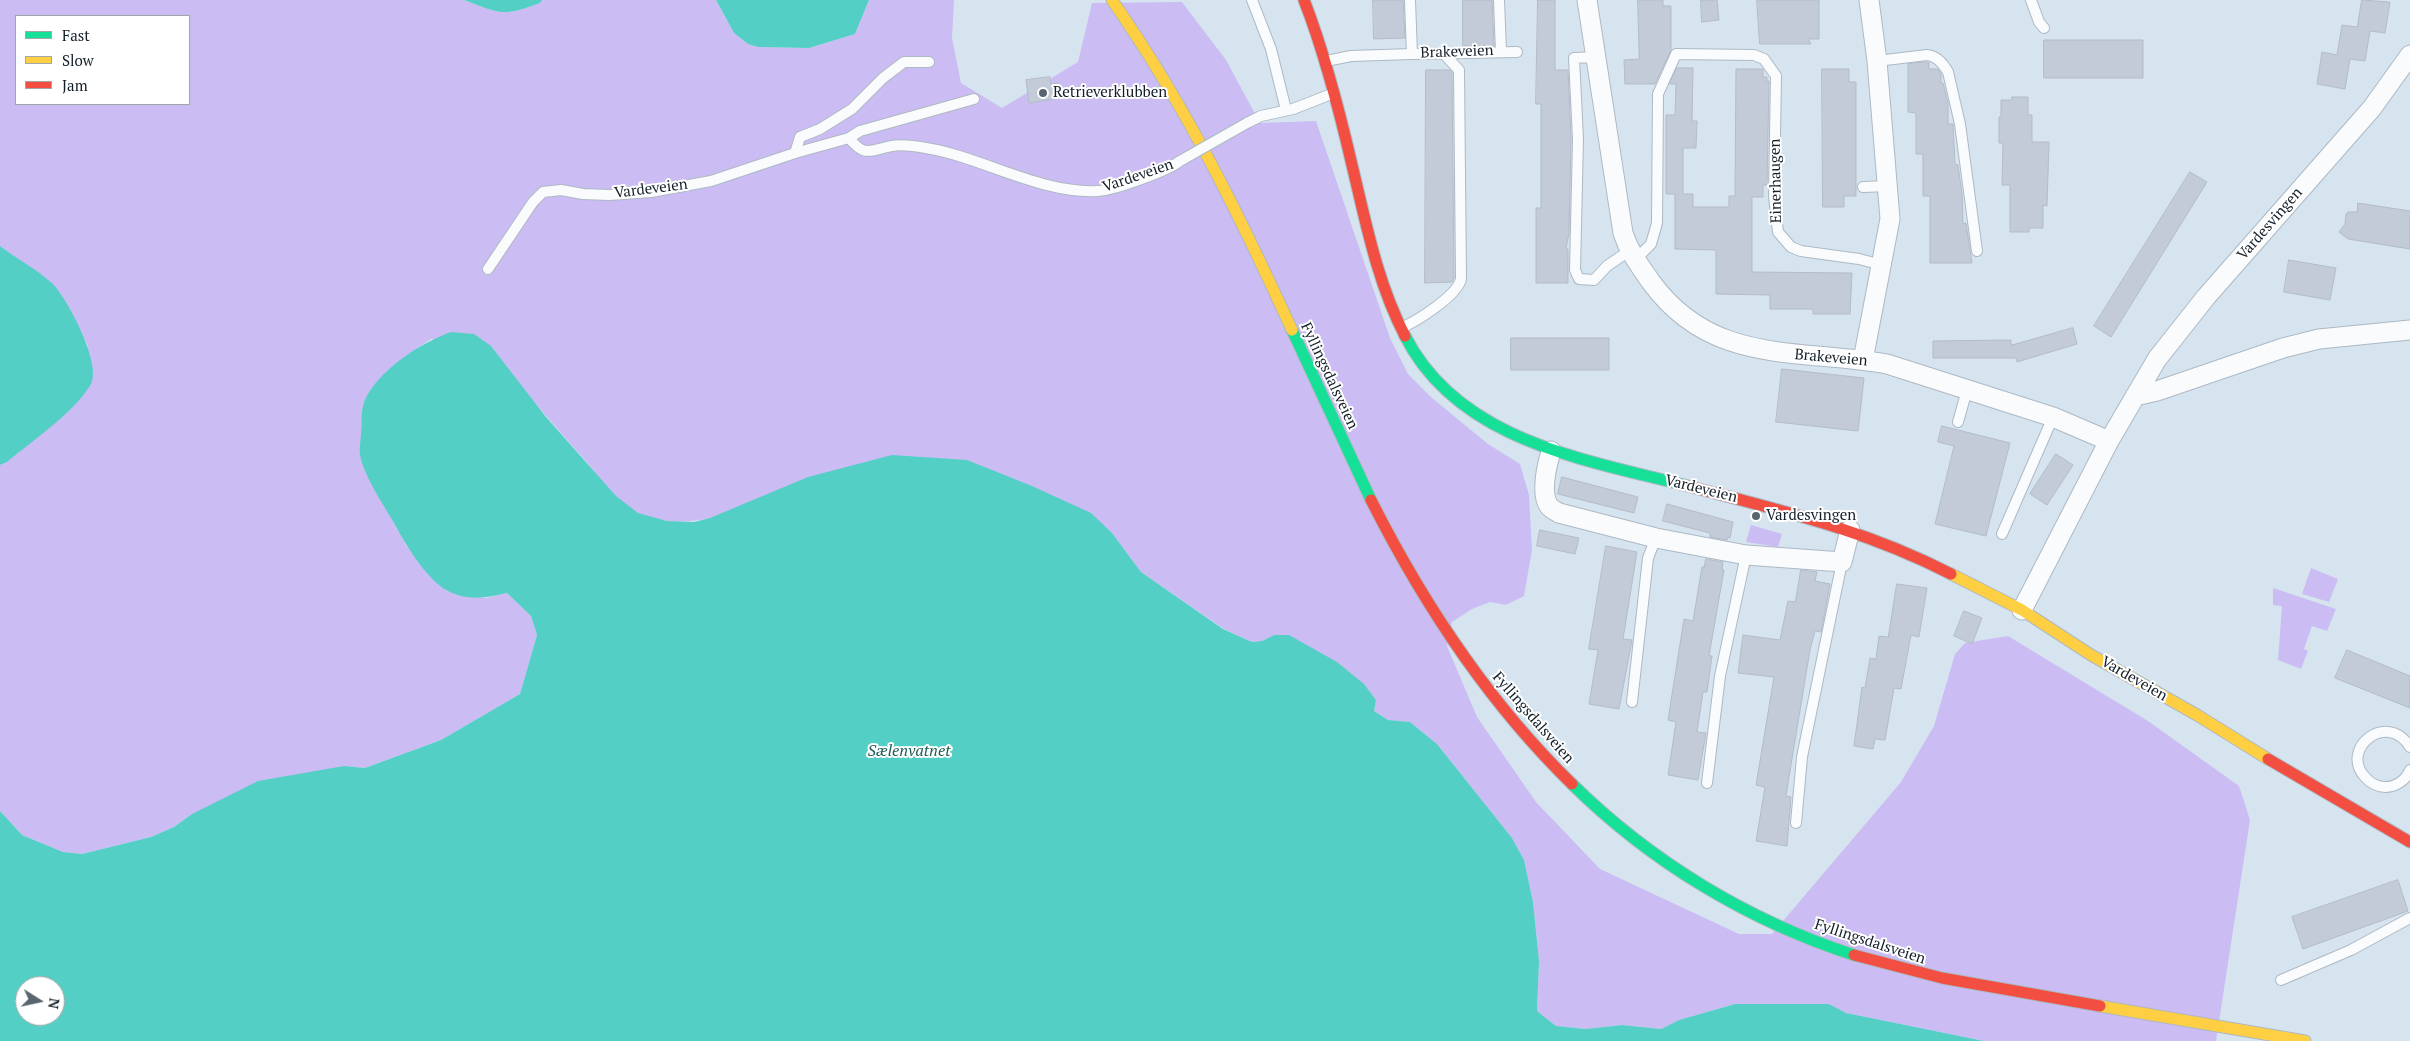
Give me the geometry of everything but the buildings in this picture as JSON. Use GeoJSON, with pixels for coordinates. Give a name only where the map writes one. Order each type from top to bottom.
{"type":"FeatureCollection","features":[{"type":"Feature","properties":{"kind":"main road","name":"Fyllingsdalsveien"},"geometry":{"type":"LineString","coordinates":[[1112,0],[1174,93],[1219,178],[1258,256],[1386,531],[1443,628],[1470,667],[1533,745],[1631,837],[1669,865],[1735,904],[1832,948],[1884,964],[1928,976],[1985,987],[2305,1041]]}},
{"type":"Feature","properties":{"kind":"main road","name":"Vardeveien"},"geometry":{"type":"LineString","coordinates":[[1304,0],[1334,93],[1377,267],[1390,308],[1400,329],[1427,369],[1455,396],[1487,421],[1514,436],[1551,451],[1801,516],[1850,530],[1912,554],[2022,610],[2091,655],[2197,716],[2302,781],[2410,842]]}},
{"type":"Feature","properties":{"kind":"street","name":"Brakeveien"},"geometry":{"type":"LineString","coordinates":[[1587,0],[1623,233],[1632,255],[1673,309],[1711,335],[1745,346],[1786,354],[1864,360],[1887,364],[2053,417],[2109,441]]}},
{"type":"Feature","properties":{"kind":"street"},"geometry":{"type":"LineString","coordinates":[[1864,360],[1890,219],[1889,186],[1869,0]]}},
{"type":"Feature","properties":{"kind":"street","name":"Vardesvingen"},"geometry":{"type":"LineString","coordinates":[[2022,610],[2109,441],[2157,358],[2206,297],[2355,128],[2410,56]]}},
{"type":"Feature","properties":{"kind":"street"},"geometry":{"type":"LineString","coordinates":[[2135,396],[2157,392],[2221,368],[2310,341],[2410,330]]}},
{"type":"Feature","properties":{"kind":"street"},"geometry":{"type":"LineString","coordinates":[[1551,451],[1545,472],[1546,498],[1549,507],[1559,513],[1656,538],[1746,556],[1842,562],[1850,530]]}},
{"type":"Feature","properties":{"kind":"lane"},"geometry":{"type":"LineString","coordinates":[[1252,0],[1271,49],[1286,110]]}},
{"type":"Feature","properties":{"kind":"lane"},"geometry":{"type":"LineString","coordinates":[[1325,61],[1351,56],[1412,54],[1410,0]]}},
{"type":"Feature","properties":{"kind":"lane","name":"Brakeveien"},"geometry":{"type":"LineString","coordinates":[[1499,0],[1501,51]]}},
{"type":"Feature","properties":{"kind":"lane"},"geometry":{"type":"LineString","coordinates":[[2031,0],[2039,22],[2044,28]]}},
{"type":"Feature","properties":{"kind":"lane","name":"Brakeveien"},"geometry":{"type":"LineString","coordinates":[[1412,54],[1517,52]]}},
{"type":"Feature","properties":{"kind":"lane"},"geometry":{"type":"LineString","coordinates":[[1400,329],[1420,318],[1454,291],[1460,285],[1462,279],[1459,70],[1443,53]]}},
{"type":"Feature","properties":{"kind":"lane","name":"Einerhaugen"},"geometry":{"type":"LineString","coordinates":[[1632,255],[1651,244],[1658,223],[1658,94],[1676,54],[1759,57],[1764,60],[1776,76],[1774,196],[1778,232],[1791,247],[1801,251],[1859,259],[1882,265]]}},
{"type":"Feature","properties":{"kind":"lane"},"geometry":{"type":"LineString","coordinates":[[1877,61],[1927,55],[1944,64],[1948,72],[1960,124],[1977,250]]}},
{"type":"Feature","properties":{"kind":"lane"},"geometry":{"type":"LineString","coordinates":[[1597,57],[1574,58],[1578,139],[1576,276],[1583,280],[1596,278],[1608,266],[1632,255]]}},
{"type":"Feature","properties":{"kind":"lane"},"geometry":{"type":"LineString","coordinates":[[795,153],[800,137],[820,129],[852,109],[882,78],[904,62],[929,62]]}},
{"type":"Feature","properties":{"kind":"lane","name":"Vardeveien"},"geometry":{"type":"LineString","coordinates":[[849,138],[858,149],[866,152],[904,145],[928,148],[1034,181],[1071,189],[1099,191],[1117,187],[1180,161],[1261,116],[1286,110],[1334,93]]}},
{"type":"Feature","properties":{"kind":"lane","name":"Vardeveien"},"geometry":{"type":"LineString","coordinates":[[488,269],[533,202],[544,192],[561,190],[583,194],[609,195],[651,192],[710,182],[795,153],[849,138],[868,128],[974,98]]}},
{"type":"Feature","properties":{"kind":"lane"},"geometry":{"type":"LineString","coordinates":[[1863,187],[1889,186]]}},
{"type":"Feature","properties":{"kind":"lane"},"geometry":{"type":"LineString","coordinates":[[1958,422],[1967,390]]}},
{"type":"Feature","properties":{"kind":"lane"},"geometry":{"type":"LineString","coordinates":[[2002,534],[2053,417]]}},
{"type":"Feature","properties":{"kind":"lane"},"geometry":{"type":"LineString","coordinates":[[1632,702],[1648,558],[1656,538]]}},
{"type":"Feature","properties":{"kind":"lane"},"geometry":{"type":"LineString","coordinates":[[1707,783],[1720,676],[1746,556]]}},
{"type":"Feature","properties":{"kind":"lane"},"geometry":{"type":"LineString","coordinates":[[1796,823],[1802,757],[1842,562]]}},
{"type":"Feature","properties":{"kind":"lane"},"geometry":{"type":"LineString","coordinates":[[2409,773],[2394,785],[2377,785],[2362,774],[2358,757],[2364,741],[2380,732],[2398,735],[2410,747]]}},
{"type":"Feature","properties":{"kind":"lane"},"geometry":{"type":"LineString","coordinates":[[2281,980],[2351,950],[2410,918]]}},
{"type":"Feature","properties":{"kind":"shaded area"},"geometry":{"type":"Polygon","coordinates":[[[0,0],[464,0],[494,11],[509,12],[540,3],[542,0],[716,0],[734,33],[748,44],[758,47],[809,48],[855,34],[869,0],[954,0],[952,38],[961,83],[1002,108],[1078,62],[1092,3],[1182,2],[1226,60],[1260,123],[1316,121],[1390,338],[1408,374],[1432,398],[1488,444],[1520,464],[1529,495],[1532,550],[1524,596],[1506,605],[1490,602],[1472,609],[1452,622],[1447,646],[1477,717],[1536,802],[1600,869],[1739,934],[1772,934],[1901,782],[1934,726],[1955,654],[1965,643],[2008,636],[2148,721],[2239,786],[2250,820],[2216,1041],[1984,1041],[1845,1013],[1829,1004],[1735,1004],[1679,1020],[1661,1029],[1622,1025],[1586,1029],[1556,1026],[1537,1011],[1539,961],[1533,902],[1524,860],[1512,838],[1437,744],[1410,722],[1388,720],[1374,711],[1376,700],[1354,676],[1342,667],[1317,653],[1274,635],[1262,641],[1252,642],[1224,629],[1141,572],[1112,533],[710,518],[674,522],[646,517],[623,503],[609,489],[524,390],[491,346],[431,339],[406,356],[371,389],[363,404],[360,455],[371,481],[406,545],[436,581],[447,591],[486,598],[507,593],[531,616],[537,635],[520,694],[441,740],[365,768],[344,766],[192,814],[174,827],[151,837],[82,854],[63,852],[22,835],[0,811],[0,465],[7,462],[88,346],[65,302],[53,285],[0,246],[0,0]]]}},
{"type":"Feature","properties":{"kind":"shaded area"},"geometry":{"type":"Polygon","coordinates":[[[1751,525],[1782,534],[1778,547],[1746,542],[1751,525]]]}},
{"type":"Feature","properties":{"kind":"shaded area"},"geometry":{"type":"Polygon","coordinates":[[[2311,568],[2338,579],[2329,602],[2302,594],[2311,568]]]}},
{"type":"Feature","properties":{"kind":"shaded area"},"geometry":{"type":"Polygon","coordinates":[[[2273,588],[2336,609],[2327,631],[2312,626],[2304,649],[2308,651],[2301,669],[2278,660],[2282,606],[2273,605],[2273,588]]]}},
{"type":"Feature","properties":{"kind":"water"},"geometry":{"type":"Polygon","coordinates":[[[464,0],[542,0],[540,3],[517,10],[502,12],[464,0]]]}},
{"type":"Feature","properties":{"kind":"water"},"geometry":{"type":"Polygon","coordinates":[[[716,0],[869,0],[855,34],[809,48],[758,47],[748,44],[734,33],[716,0]]]}},
{"type":"Feature","properties":{"kind":"water"},"geometry":{"type":"Polygon","coordinates":[[[0,246],[47,279],[59,292],[82,332],[92,362],[93,375],[91,384],[74,406],[7,462],[0,465],[0,246]]]}},
{"type":"Feature","properties":{"kind":"water","name":"Sælenvatnet"},"geometry":{"type":"Polygon","coordinates":[[[451,332],[474,334],[491,346],[546,417],[616,496],[638,513],[667,521],[694,522],[710,518],[808,477],[892,455],[967,460],[1032,486],[1091,513],[1112,533],[1141,572],[1223,629],[1252,642],[1262,641],[1274,635],[1289,635],[1337,662],[1364,684],[1376,700],[1374,711],[1388,720],[1410,722],[1437,744],[1512,838],[1524,860],[1533,902],[1539,961],[1537,1011],[1556,1026],[1586,1029],[1622,1025],[1661,1029],[1679,1020],[1735,1004],[1829,1004],[1846,1013],[1984,1041],[0,1041],[0,811],[22,835],[63,852],[82,854],[151,837],[174,827],[192,814],[258,781],[344,766],[365,768],[441,740],[520,694],[537,635],[531,616],[507,593],[485,597],[462,596],[448,591],[432,579],[404,541],[379,499],[362,463],[360,446],[364,402],[370,391],[389,369],[426,343],[451,332]]]}},
{"type":"Feature","properties":{"kind":"traffic: fast"},"geometry":{"type":"LineString","coordinates":[[1292,330],[1371,500]]}},
{"type":"Feature","properties":{"kind":"traffic: fast"},"geometry":{"type":"LineString","coordinates":[[1405,336],[1428,371],[1457,399],[1490,422],[1526,440],[1565,454],[1684,485]]}},
{"type":"Feature","properties":{"kind":"traffic: fast"},"geometry":{"type":"LineString","coordinates":[[1572,784],[1635,839],[1703,886],[1739,907],[1777,925],[1854,955]]}},
{"type":"Feature","properties":{"kind":"traffic: slow"},"geometry":{"type":"LineString","coordinates":[[1112,0],[1164,80],[1210,160],[1292,330]]}},
{"type":"Feature","properties":{"kind":"traffic: slow"},"geometry":{"type":"LineString","coordinates":[[1951,574],[2022,610],[2091,655],[2197,715],[2268,759]]}},
{"type":"Feature","properties":{"kind":"traffic: slow"},"geometry":{"type":"LineString","coordinates":[[2100,1006],[2305,1041]]}},
{"type":"Feature","properties":{"kind":"traffic: jam"},"geometry":{"type":"LineString","coordinates":[[1304,0],[1331,82],[1380,273],[1395,316],[1405,336]]}},
{"type":"Feature","properties":{"kind":"traffic: jam"},"geometry":{"type":"LineString","coordinates":[[1684,485],[1820,522],[1886,545],[1951,574]]}},
{"type":"Feature","properties":{"kind":"traffic: jam"},"geometry":{"type":"LineString","coordinates":[[1371,500],[1413,577],[1460,651],[1513,720],[1541,753],[1572,784]]}},
{"type":"Feature","properties":{"kind":"traffic: jam"},"geometry":{"type":"LineString","coordinates":[[2268,759],[2410,842]]}},
{"type":"Feature","properties":{"kind":"traffic: jam"},"geometry":{"type":"LineString","coordinates":[[1854,955],[1942,978],[2100,1006]]}},
{"type":"Feature","properties":{"kind":"place","name":"Retrieverklubben"},"geometry":{"type":"Point","coordinates":[1043,93]}},
{"type":"Feature","properties":{"kind":"place","name":"Vardesvingen"},"geometry":{"type":"Point","coordinates":[1756,516]}}]}
